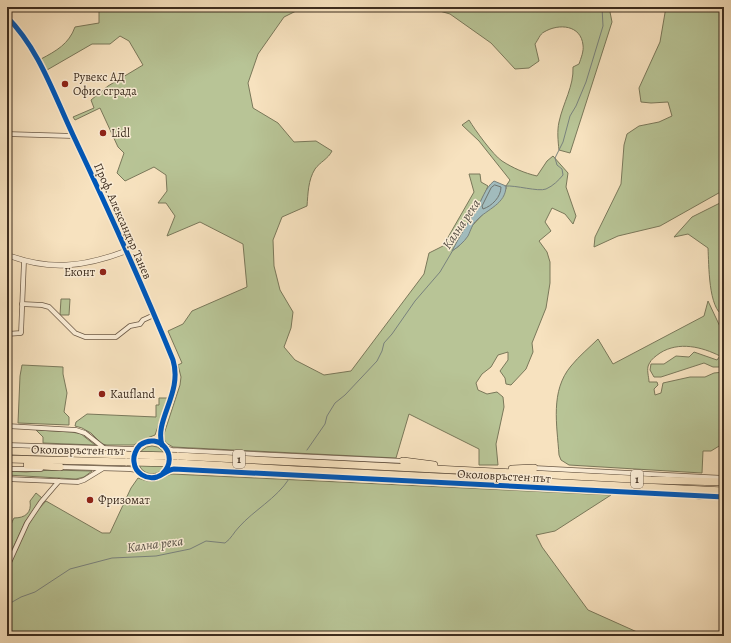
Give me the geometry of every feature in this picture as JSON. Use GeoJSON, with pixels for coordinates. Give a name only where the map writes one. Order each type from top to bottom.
{"type":"FeatureCollection","features":[{"type":"Feature","properties":{"kind":"highway","name":"Околовръстен път"},"geometry":{"type":"LineString","coordinates":[[7,451],[127,459]]}},
{"type":"Feature","properties":{"kind":"highway","name":"Околовръстен път"},"geometry":{"type":"LineString","coordinates":[[7,459],[177,460],[462,470],[669,480],[723,479]]}},
{"type":"Feature","properties":{"kind":"highway","name":"Околовръстен път"},"geometry":{"type":"LineString","coordinates":[[177,460],[407,476],[724,491]]}},
{"type":"Feature","properties":{"kind":"highway"},"geometry":{"type":"LineString","coordinates":[[403,461],[445,466],[462,470]]}},
{"type":"Feature","properties":{"kind":"highway"},"geometry":{"type":"LineString","coordinates":[[7,462],[60,467]]}},
{"type":"Feature","properties":{"kind":"highway"},"geometry":{"type":"LineString","coordinates":[[492,472],[534,468]]}},
{"type":"Feature","properties":{"kind":"highway"},"geometry":{"type":"LineString","coordinates":[[341,472],[359,477]]}},
{"type":"Feature","properties":{"kind":"highway"},"geometry":{"type":"LineString","coordinates":[[387,479],[407,476]]}},
{"type":"Feature","properties":{"kind":"highway"},"geometry":{"type":"LineString","coordinates":[[669,480],[699,476]]}},
{"type":"Feature","properties":{"kind":"highway"},"geometry":{"type":"LineString","coordinates":[[650,488],[702,496]]}},
{"type":"Feature","properties":{"kind":"street","name":"Проф. Александър Танев"},"geometry":{"type":"LineString","coordinates":[[7,17],[23,35],[36,56],[126,251],[173,360],[176,372],[174,389],[160,433],[152,441]]}},
{"type":"Feature","properties":{"kind":"street"},"geometry":{"type":"LineString","coordinates":[[7,134],[73,136]]}},
{"type":"Feature","properties":{"kind":"street"},"geometry":{"type":"LineString","coordinates":[[7,255],[24,261],[48,265],[77,265],[98,261],[126,251]]}},
{"type":"Feature","properties":{"kind":"street"},"geometry":{"type":"LineString","coordinates":[[7,334],[21,333],[24,261]]}},
{"type":"Feature","properties":{"kind":"street"},"geometry":{"type":"LineString","coordinates":[[22,304],[42,305],[49,307],[75,333],[85,337],[116,337],[130,326],[140,324],[143,320],[154,315]]}},
{"type":"Feature","properties":{"kind":"street"},"geometry":{"type":"LineString","coordinates":[[7,426],[76,430],[85,433],[104,448]]}},
{"type":"Feature","properties":{"kind":"street","name":"Проф. Александър Танев"},"geometry":{"type":"LineString","coordinates":[[160,433],[164,446]]}},
{"type":"Feature","properties":{"kind":"street"},"geometry":{"type":"LineString","coordinates":[[7,445],[132,449],[138,448],[143,444],[152,441],[172,450],[403,461]]}},
{"type":"Feature","properties":{"kind":"street"},"geometry":{"type":"LineString","coordinates":[[138,448],[134,459],[134,465],[137,470],[145,476],[151,478],[163,473],[169,463],[169,455],[164,446]]}},
{"type":"Feature","properties":{"kind":"street"},"geometry":{"type":"LineString","coordinates":[[7,469],[60,467],[137,470]]}},
{"type":"Feature","properties":{"kind":"street"},"geometry":{"type":"LineString","coordinates":[[7,479],[78,482],[105,468]]}},
{"type":"Feature","properties":{"kind":"street","name":"Околовръстен път"},"geometry":{"type":"LineString","coordinates":[[534,468],[699,476],[723,479]]}},
{"type":"Feature","properties":{"kind":"street","name":"Околовръстен път"},"geometry":{"type":"LineString","coordinates":[[163,473],[174,469],[283,475],[359,477],[496,486],[724,497]]}},
{"type":"Feature","properties":{"kind":"street"},"geometry":{"type":"LineString","coordinates":[[7,567],[22,532],[30,518],[41,502],[60,482]]}},
{"type":"Feature","properties":{"kind":"green space"},"geometry":{"type":"Polygon","coordinates":[[[99,7],[304,7],[284,17],[258,54],[248,83],[253,108],[278,123],[294,142],[316,141],[332,151],[313,173],[309,187],[307,206],[282,217],[273,240],[274,266],[280,290],[293,312],[291,328],[284,347],[295,360],[324,375],[351,371],[424,274],[429,253],[443,246],[474,192],[469,174],[480,174],[481,182],[488,186],[453,250],[459,246],[467,236],[472,226],[506,189],[506,186],[510,180],[479,141],[462,125],[469,120],[484,142],[498,158],[506,164],[519,170],[537,176],[547,161],[553,156],[568,173],[566,187],[576,216],[573,224],[565,214],[552,208],[545,222],[551,231],[539,241],[547,252],[550,262],[550,283],[546,308],[532,343],[533,352],[526,369],[511,385],[506,384],[505,378],[500,371],[508,360],[508,352],[498,355],[491,367],[482,374],[476,383],[478,390],[487,394],[497,392],[503,397],[504,407],[496,444],[498,465],[479,465],[479,449],[409,414],[396,458],[173,447],[166,443],[163,437],[180,385],[181,377],[178,365],[182,363],[168,331],[183,324],[192,311],[247,287],[243,244],[200,222],[167,236],[175,216],[166,203],[158,203],[167,191],[166,175],[154,167],[125,181],[117,173],[124,153],[118,147],[100,108],[75,120],[73,117],[94,108],[91,100],[108,86],[143,65],[129,41],[120,36],[110,44],[92,44],[47,70],[41,59],[57,50],[66,42],[75,27],[99,23],[99,7]]]}},
{"type":"Feature","properties":{"kind":"green space"},"geometry":{"type":"Polygon","coordinates":[[[426,7],[609,7],[612,22],[570,153],[559,150],[558,129],[572,81],[573,67],[579,64],[583,52],[583,45],[578,33],[574,30],[562,27],[556,27],[544,32],[535,44],[539,61],[529,68],[515,69],[491,43],[450,14],[426,7]]]}},
{"type":"Feature","properties":{"kind":"green space"},"geometry":{"type":"Polygon","coordinates":[[[666,7],[724,7],[724,190],[660,226],[618,236],[594,247],[595,237],[621,184],[624,145],[627,134],[639,126],[659,122],[672,116],[668,102],[641,102],[639,88],[660,42],[666,7]]]}},
{"type":"Feature","properties":{"kind":"green space"},"geometry":{"type":"Polygon","coordinates":[[[724,201],[724,316],[719,312],[712,296],[709,275],[708,248],[688,234],[674,237],[692,217],[724,201]]]}},
{"type":"Feature","properties":{"kind":"green space"},"geometry":{"type":"Polygon","coordinates":[[[61,299],[70,299],[69,315],[60,315],[61,299]]]}},
{"type":"Feature","properties":{"kind":"green space"},"geometry":{"type":"Polygon","coordinates":[[[708,301],[724,335],[724,367],[713,367],[704,363],[661,377],[654,377],[650,370],[651,364],[664,364],[676,356],[689,357],[694,352],[717,360],[720,356],[706,350],[683,346],[667,349],[660,353],[648,366],[649,382],[657,382],[658,385],[654,389],[655,395],[661,393],[663,383],[690,377],[705,377],[714,373],[724,372],[724,443],[711,451],[703,451],[702,473],[569,465],[561,460],[559,455],[556,420],[557,397],[564,376],[577,359],[598,339],[613,364],[704,316],[708,301]]]}},
{"type":"Feature","properties":{"kind":"green space"},"geometry":{"type":"Polygon","coordinates":[[[22,365],[63,367],[67,393],[64,412],[69,417],[69,425],[18,423],[20,376],[22,365]]]}},
{"type":"Feature","properties":{"kind":"green space"},"geometry":{"type":"Polygon","coordinates":[[[159,398],[168,398],[155,435],[134,445],[102,444],[91,433],[75,426],[76,422],[87,414],[156,417],[156,405],[159,405],[159,398]]]}},
{"type":"Feature","properties":{"kind":"green space"},"geometry":{"type":"Polygon","coordinates":[[[36,430],[81,434],[95,445],[43,443],[43,437],[36,430]]]}},
{"type":"Feature","properties":{"kind":"green space"},"geometry":{"type":"Polygon","coordinates":[[[152,446],[162,450],[166,460],[162,470],[152,474],[142,470],[138,460],[142,450],[152,446]]]}},
{"type":"Feature","properties":{"kind":"green space"},"geometry":{"type":"Polygon","coordinates":[[[51,470],[92,471],[84,477],[76,479],[7,475],[7,471],[26,472],[51,470]]]}},
{"type":"Feature","properties":{"kind":"green space"},"geometry":{"type":"Polygon","coordinates":[[[172,474],[611,495],[555,531],[536,535],[542,547],[588,610],[646,636],[7,636],[7,570],[23,534],[35,513],[46,501],[102,533],[110,533],[131,488],[138,478],[146,481],[154,481],[172,474]]]}},
{"type":"Feature","properties":{"kind":"green space"},"geometry":{"type":"Polygon","coordinates":[[[36,493],[42,498],[25,522],[13,548],[10,550],[9,534],[12,522],[14,518],[24,516],[29,512],[30,501],[36,493]]]}},
{"type":"Feature","properties":{"kind":"water"},"geometry":{"type":"Polygon","coordinates":[[[494,181],[506,186],[503,197],[495,206],[475,222],[468,236],[452,251],[486,191],[494,181]]]}},
{"type":"Feature","properties":{"kind":"waterway","name":"Кална река"},"geometry":{"type":"LineString","coordinates":[[505,186],[542,190],[551,186],[563,175],[562,169],[557,165],[555,158],[563,142],[570,116],[586,82],[603,26],[602,7]]}},
{"type":"Feature","properties":{"kind":"waterway","name":"Кална река"},"geometry":{"type":"LineString","coordinates":[[307,450],[325,424],[327,416],[335,403],[345,395],[377,361],[384,343],[415,301],[440,272],[453,250]]}},
{"type":"Feature","properties":{"kind":"waterway","name":"Кална река"},"geometry":{"type":"LineString","coordinates":[[7,605],[21,597],[35,592],[70,569],[112,558],[156,556],[190,549],[206,541],[225,543],[245,521],[278,493],[289,479]]}},
{"type":"Feature","properties":{"kind":"cycle path"},"geometry":{"type":"LineString","coordinates":[[7,17],[28,43],[45,73],[149,303],[173,360],[175,372],[174,384],[162,426],[162,445]]}},
{"type":"Feature","properties":{"kind":"cycle path"},"geometry":{"type":"LineString","coordinates":[[163,473],[168,466],[169,459],[165,447],[154,441],[147,441],[140,445],[134,455],[136,469],[142,475],[153,478],[174,469],[724,497]]}},
{"type":"Feature","properties":{"kind":"place","name":"Рувекс АД Офис сграда"},"geometry":{"type":"Point","coordinates":[65,84]}},
{"type":"Feature","properties":{"kind":"place","name":"Lidl"},"geometry":{"type":"Point","coordinates":[103,133]}},
{"type":"Feature","properties":{"kind":"place","name":"Еконт"},"geometry":{"type":"Point","coordinates":[103,272]}},
{"type":"Feature","properties":{"kind":"place","name":"Kaufland"},"geometry":{"type":"Point","coordinates":[102,394]}},
{"type":"Feature","properties":{"kind":"place","name":"Фризомат"},"geometry":{"type":"Point","coordinates":[90,500]}}]}
